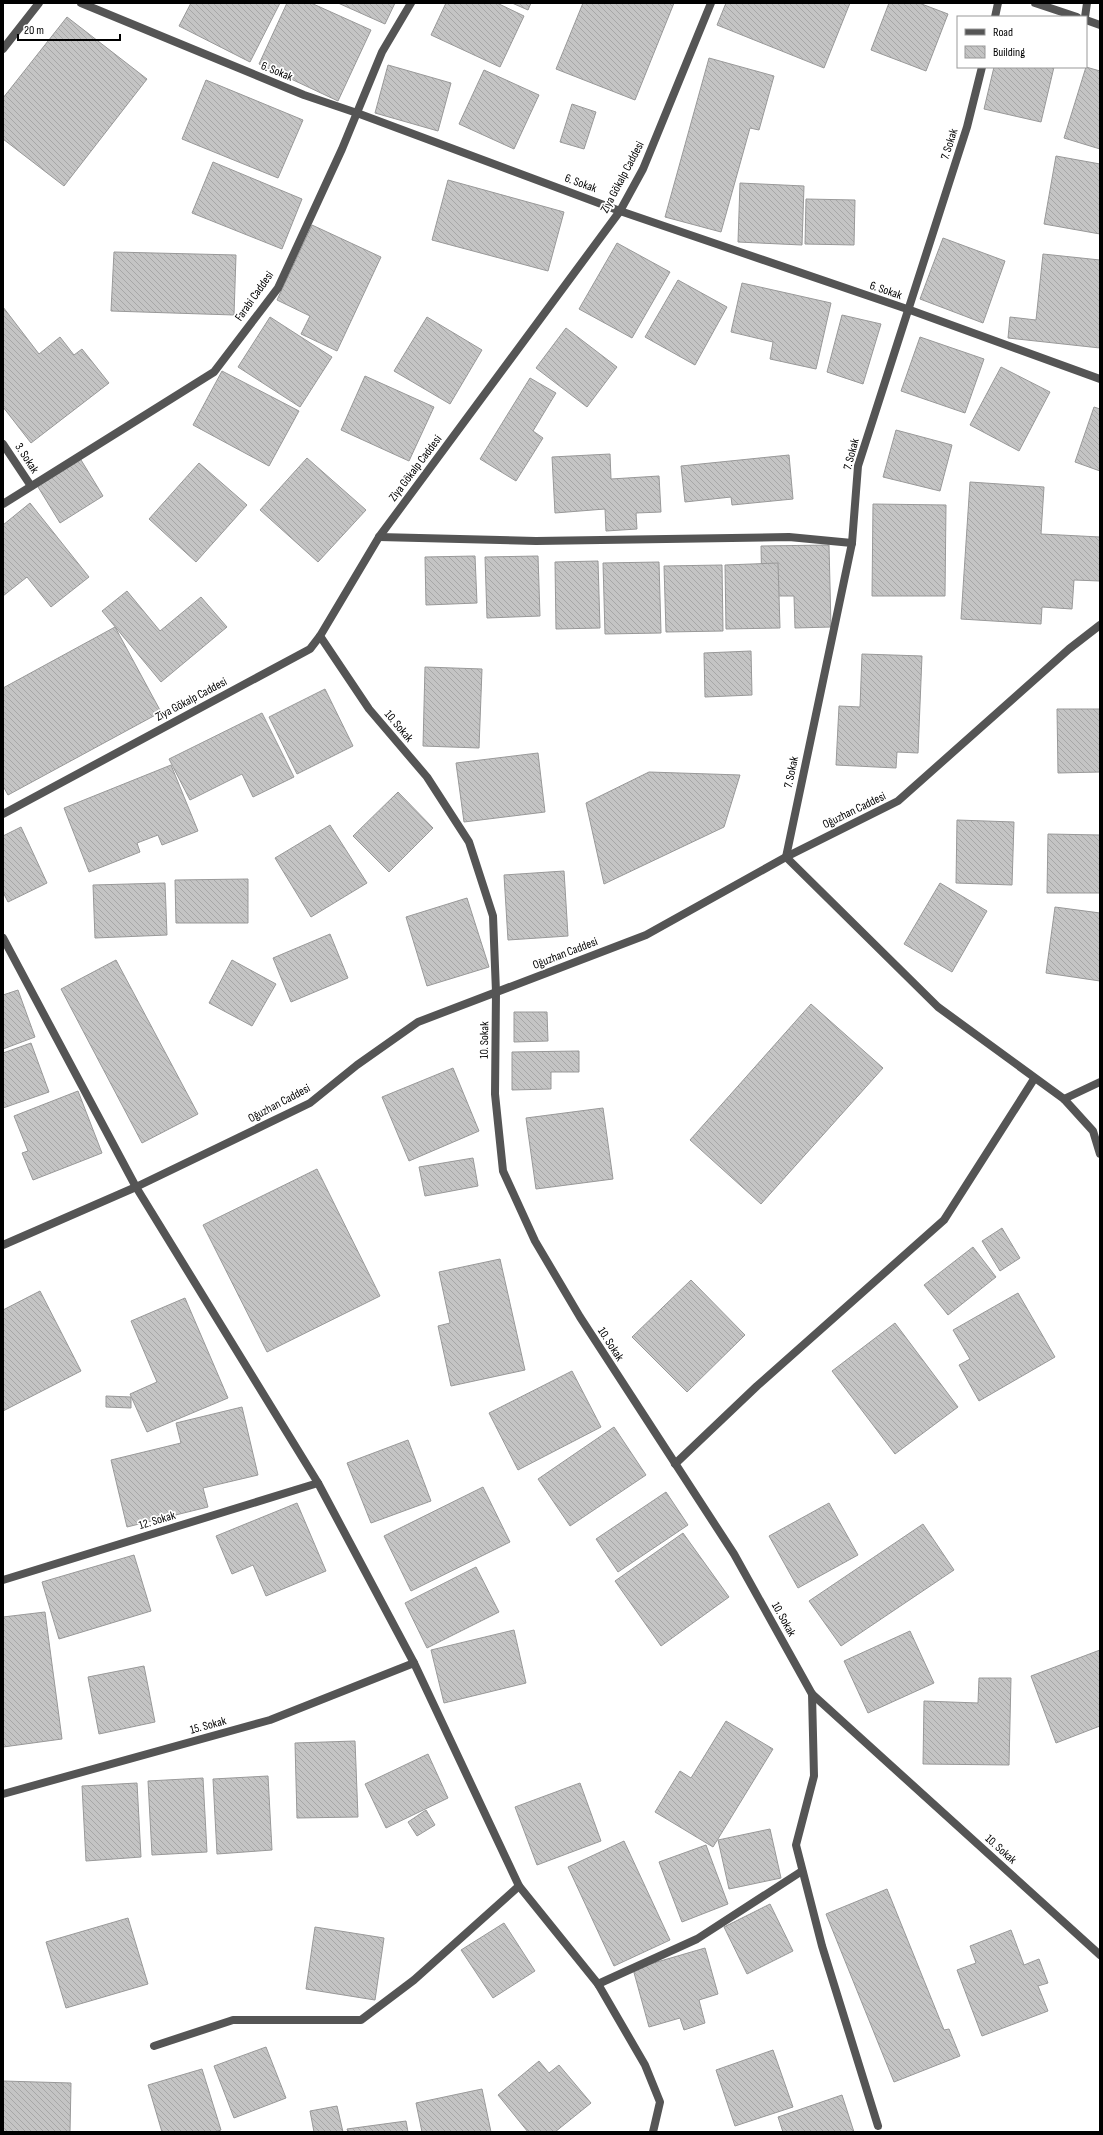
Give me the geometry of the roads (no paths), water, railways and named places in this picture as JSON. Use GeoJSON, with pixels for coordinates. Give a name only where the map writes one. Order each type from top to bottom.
{"type":"FeatureCollection","features":[{"type":"Feature","properties":{"kind":"street"},"geometry":{"type":"LineString","coordinates":[[3,49],[39,3]]}},
{"type":"Feature","properties":{"kind":"street","name":"6. Sokak"},"geometry":{"type":"LineString","coordinates":[[81,3],[304,95],[357,113],[620,211],[910,310],[1100,379]]}},
{"type":"Feature","properties":{"kind":"street","name":"Farabi Caddesi"},"geometry":{"type":"LineString","coordinates":[[3,504],[214,372],[278,288],[342,150],[382,52],[411,3]]}},
{"type":"Feature","properties":{"kind":"street","name":"Ziya Gökalp Caddesi"},"geometry":{"type":"LineString","coordinates":[[3,814],[310,649],[320,636],[379,537],[620,211],[643,169],[711,3]]}},
{"type":"Feature","properties":{"kind":"street"},"geometry":{"type":"LineString","coordinates":[[995,16],[998,3]]}},
{"type":"Feature","properties":{"kind":"street"},"geometry":{"type":"LineString","coordinates":[[1035,3],[1075,16]]}},
{"type":"Feature","properties":{"kind":"street"},"geometry":{"type":"LineString","coordinates":[[1084,16],[1087,3]]}},
{"type":"Feature","properties":{"kind":"street"},"geometry":{"type":"LineString","coordinates":[[1087,20],[1100,24]]}},
{"type":"Feature","properties":{"kind":"street","name":"7. Sokak"},"geometry":{"type":"LineString","coordinates":[[786,857],[852,543],[858,466],[910,310],[967,128],[982,68]]}},
{"type":"Feature","properties":{"kind":"street","name":"3. Sokak"},"geometry":{"type":"LineString","coordinates":[[3,444],[31,486]]}},
{"type":"Feature","properties":{"kind":"street"},"geometry":{"type":"LineString","coordinates":[[379,537],[536,541],[789,537],[852,543]]}},
{"type":"Feature","properties":{"kind":"street","name":"Oğuzhan Caddesi"},"geometry":{"type":"LineString","coordinates":[[3,1245],[136,1187],[310,1103],[357,1065],[418,1022],[646,935],[786,857],[898,801],[1069,649],[1100,625]]}},
{"type":"Feature","properties":{"kind":"street","name":"10. Sokak"},"geometry":{"type":"LineString","coordinates":[[320,636],[369,709],[427,777],[469,842],[493,916],[496,992],[495,1094],[503,1171],[535,1241],[580,1317],[734,1554],[812,1694],[1100,1956]]}},
{"type":"Feature","properties":{"kind":"street"},"geometry":{"type":"LineString","coordinates":[[786,857],[938,1007],[1034,1079],[1064,1099],[1094,1131],[1100,1154]]}},
{"type":"Feature","properties":{"kind":"street"},"geometry":{"type":"LineString","coordinates":[[3,938],[136,1187],[318,1483],[414,1663],[519,1886],[598,1984],[644,2065],[660,2102],[653,2132]]}},
{"type":"Feature","properties":{"kind":"street"},"geometry":{"type":"LineString","coordinates":[[675,1464],[757,1386],[944,1220],[1034,1079]]}},
{"type":"Feature","properties":{"kind":"street"},"geometry":{"type":"LineString","coordinates":[[1064,1099],[1100,1082]]}},
{"type":"Feature","properties":{"kind":"street","name":"12. Sokak"},"geometry":{"type":"LineString","coordinates":[[3,1580],[318,1483]]}},
{"type":"Feature","properties":{"kind":"street","name":"15. Sokak"},"geometry":{"type":"LineString","coordinates":[[3,1794],[270,1720],[414,1663]]}},
{"type":"Feature","properties":{"kind":"street"},"geometry":{"type":"LineString","coordinates":[[812,1694],[814,1776],[796,1845],[822,1946],[878,2126]]}},
{"type":"Feature","properties":{"kind":"street"},"geometry":{"type":"LineString","coordinates":[[598,1984],[697,1939],[802,1871]]}},
{"type":"Feature","properties":{"kind":"street"},"geometry":{"type":"LineString","coordinates":[[154,2046],[233,2020],[361,2020],[414,1980],[519,1886]]}}]}
